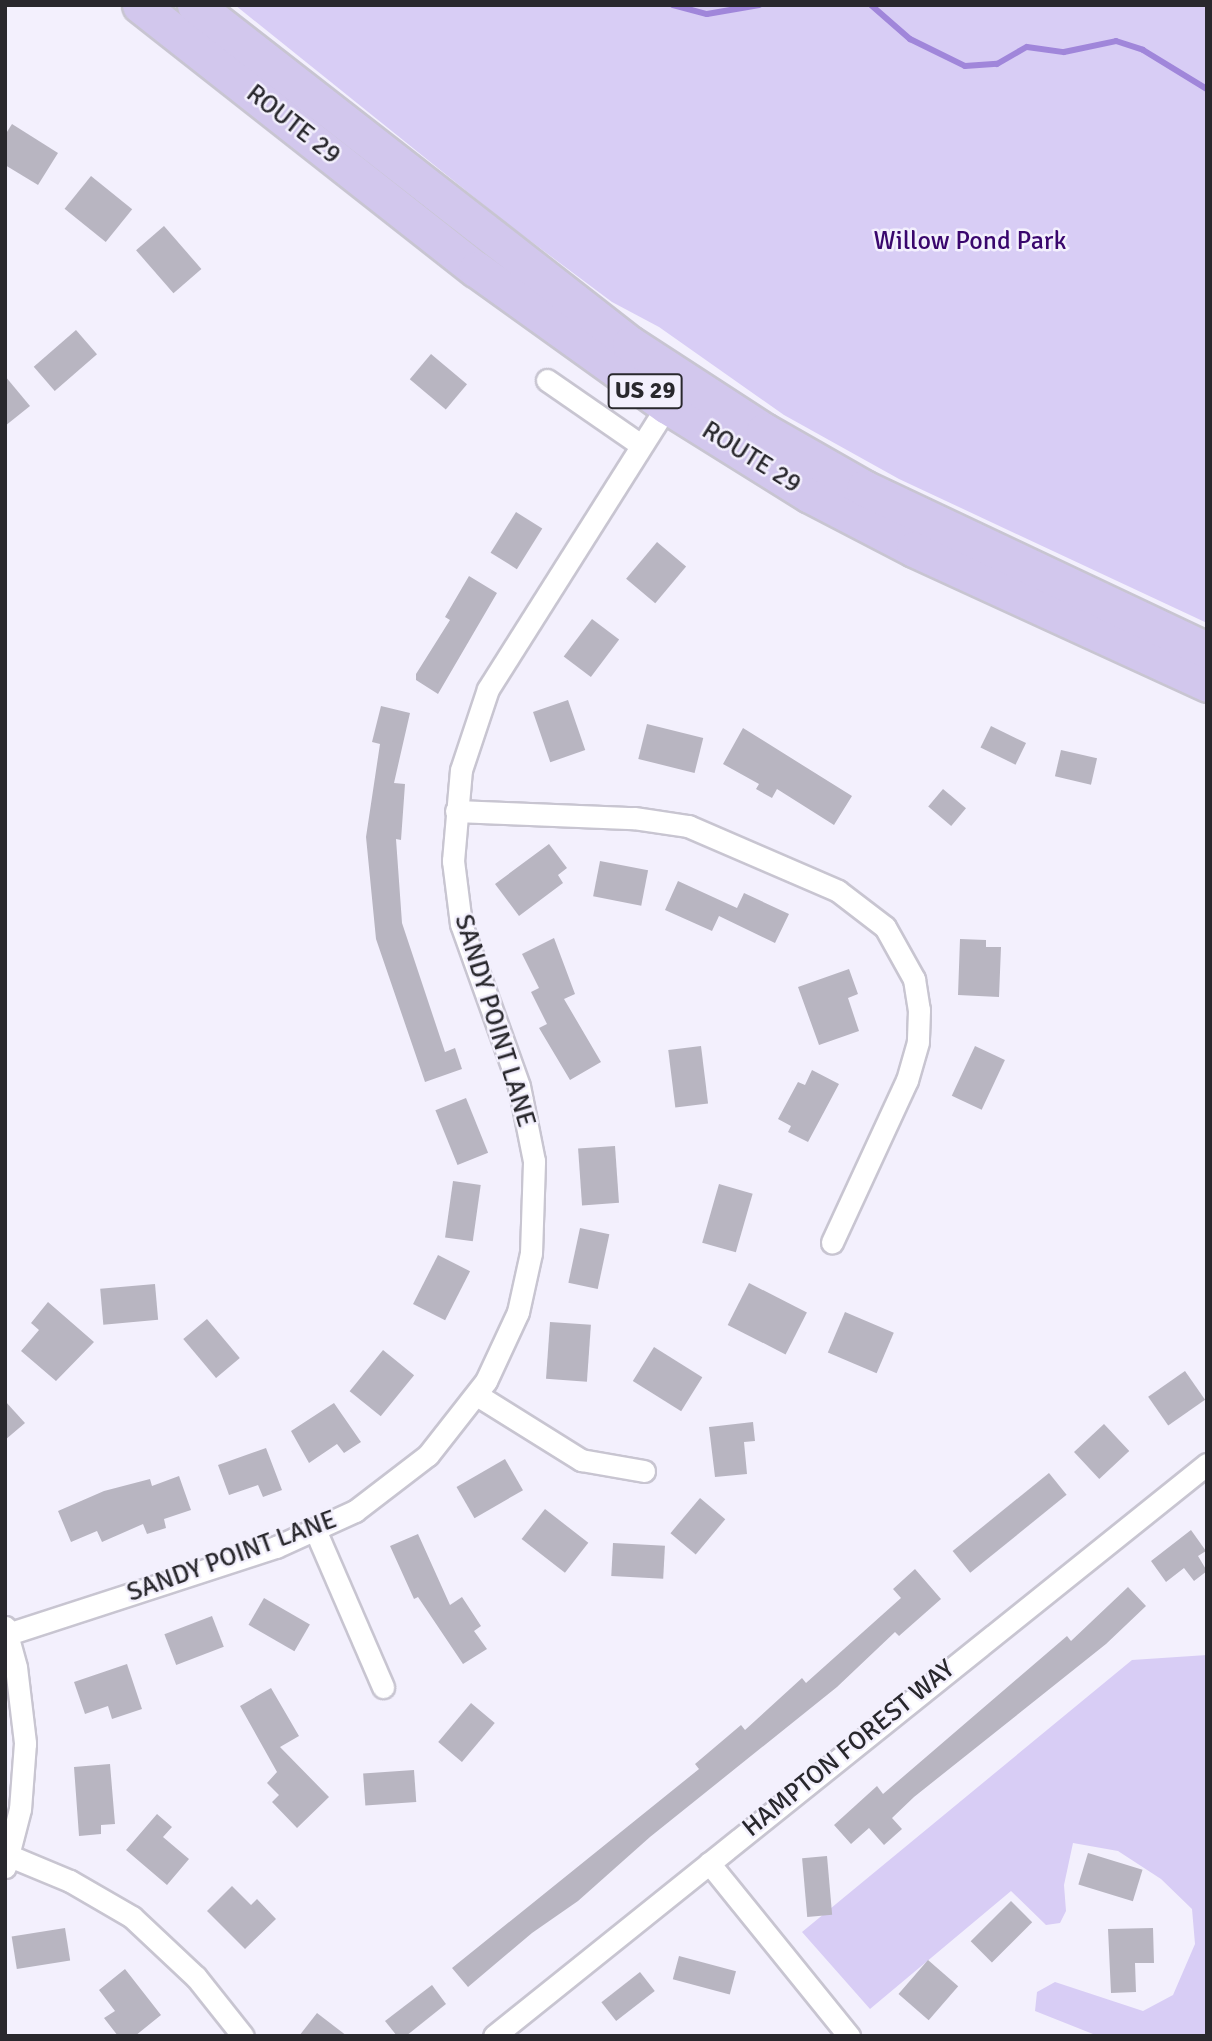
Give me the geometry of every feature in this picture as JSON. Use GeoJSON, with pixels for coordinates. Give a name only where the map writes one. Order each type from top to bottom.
{"type":"FeatureCollection","features":[{"type":"Feature","properties":{"kind":"main road","name":"ROUTE 29"},"geometry":{"type":"LineString","coordinates":[[141,5],[476,269],[667,406],[845,513],[1207,684]]}},
{"type":"Feature","properties":{"kind":"main road","name":"ROUTE 29"},"geometry":{"type":"LineString","coordinates":[[195,5],[597,320],[764,431],[913,512],[1207,650]]}},
{"type":"Feature","properties":{"kind":"street"},"geometry":{"type":"LineString","coordinates":[[547,380],[641,445]]}},
{"type":"Feature","properties":{"kind":"street","name":"SANDY POINT LANE"},"geometry":{"type":"LineString","coordinates":[[7,1630],[316,1532],[355,1511],[407,1474],[445,1437],[477,1395],[517,1312],[531,1253],[534,1161],[519,1086],[461,924],[453,861],[456,811],[464,755],[488,689],[667,406]]}},
{"type":"Feature","properties":{"kind":"street"},"geometry":{"type":"LineString","coordinates":[[456,811],[634,818],[688,826],[838,891],[885,927],[914,979],[919,1010],[918,1042],[907,1080],[832,1242]]}},
{"type":"Feature","properties":{"kind":"street"},"geometry":{"type":"LineString","coordinates":[[477,1395],[581,1460],[644,1471]]}},
{"type":"Feature","properties":{"kind":"street","name":"HAMPTON FOREST WAY"},"geometry":{"type":"LineString","coordinates":[[494,2036],[1207,1464]]}},
{"type":"Feature","properties":{"kind":"street"},"geometry":{"type":"LineString","coordinates":[[316,1532],[383,1687]]}},
{"type":"Feature","properties":{"kind":"street"},"geometry":{"type":"LineString","coordinates":[[7,1630],[25,1743],[20,1809],[7,1859],[70,1881],[132,1917],[196,1977],[243,2036]]}},
{"type":"Feature","properties":{"kind":"street"},"geometry":{"type":"LineString","coordinates":[[709,1863],[849,2036]]}},
{"type":"Feature","properties":{"kind":"green space","name":"Willow Pond Park"},"geometry":{"type":"Polygon","coordinates":[[[235,5],[1207,5],[1207,623],[899,479],[784,415],[659,327],[612,302],[505,222],[235,5]]]}},
{"type":"Feature","properties":{"kind":"green space"},"geometry":{"type":"Polygon","coordinates":[[[1207,1655],[1207,2036],[1098,2036],[1035,2011],[1037,1992],[1055,1982],[1143,2011],[1173,1995],[1195,1944],[1192,1909],[1161,1879],[1118,1851],[1073,1843],[1064,1885],[1066,1911],[1060,1923],[1046,1925],[1011,1891],[870,2009],[802,1932],[1132,1660],[1207,1655]]]}},
{"type":"Feature","properties":{"kind":"building"},"geometry":{"type":"Polygon","coordinates":[[[12,124],[58,153],[38,185],[5,165],[5,135],[12,124]]]}},
{"type":"Feature","properties":{"kind":"building"},"geometry":{"type":"Polygon","coordinates":[[[91,176],[132,209],[106,242],[65,209],[91,176]]]}},
{"type":"Feature","properties":{"kind":"building"},"geometry":{"type":"Polygon","coordinates":[[[164,226],[201,269],[173,293],[136,250],[164,226]]]}},
{"type":"Feature","properties":{"kind":"building"},"geometry":{"type":"Polygon","coordinates":[[[76,330],[97,354],[55,391],[34,367],[76,330]]]}},
{"type":"Feature","properties":{"kind":"building"},"geometry":{"type":"Polygon","coordinates":[[[431,354],[467,384],[446,409],[410,379],[431,354]]]}},
{"type":"Feature","properties":{"kind":"building"},"geometry":{"type":"Polygon","coordinates":[[[5,376],[30,406],[5,426],[5,376]]]}},
{"type":"Feature","properties":{"kind":"building"},"geometry":{"type":"Polygon","coordinates":[[[516,512],[542,528],[517,569],[491,553],[516,512]]]}},
{"type":"Feature","properties":{"kind":"building"},"geometry":{"type":"Polygon","coordinates":[[[657,542],[686,566],[655,603],[626,579],[657,542]]]}},
{"type":"Feature","properties":{"kind":"building"},"geometry":{"type":"Polygon","coordinates":[[[469,576],[497,593],[438,694],[416,680],[416,674],[450,620],[445,617],[469,576]]]}},
{"type":"Feature","properties":{"kind":"building"},"geometry":{"type":"Polygon","coordinates":[[[592,619],[619,639],[591,677],[564,657],[592,619]]]}},
{"type":"Feature","properties":{"kind":"building"},"geometry":{"type":"Polygon","coordinates":[[[568,700],[585,750],[550,762],[533,712],[568,700]]]}},
{"type":"Feature","properties":{"kind":"building"},"geometry":{"type":"Polygon","coordinates":[[[381,706],[410,713],[394,783],[405,784],[401,840],[396,839],[402,923],[445,1052],[455,1048],[462,1069],[425,1082],[376,939],[366,837],[380,744],[372,742],[381,706]]]}},
{"type":"Feature","properties":{"kind":"building"},"geometry":{"type":"Polygon","coordinates":[[[647,724],[703,738],[695,773],[638,759],[647,724]]]}},
{"type":"Feature","properties":{"kind":"building"},"geometry":{"type":"Polygon","coordinates":[[[991,726],[1026,743],[1016,765],[980,748],[991,726]]]}},
{"type":"Feature","properties":{"kind":"building"},"geometry":{"type":"Polygon","coordinates":[[[743,728],[852,796],[834,825],[777,789],[772,798],[756,789],[759,784],[723,764],[743,728]]]}},
{"type":"Feature","properties":{"kind":"building"},"geometry":{"type":"Polygon","coordinates":[[[1061,750],[1097,758],[1091,785],[1055,776],[1061,750]]]}},
{"type":"Feature","properties":{"kind":"building"},"geometry":{"type":"Polygon","coordinates":[[[943,789],[966,808],[951,826],[928,807],[943,789]]]}},
{"type":"Feature","properties":{"kind":"building"},"geometry":{"type":"Polygon","coordinates":[[[549,844],[567,868],[558,875],[563,883],[519,916],[495,884],[549,844]]]}},
{"type":"Feature","properties":{"kind":"building"},"geometry":{"type":"Polygon","coordinates":[[[600,861],[648,870],[641,906],[593,896],[600,861]]]}},
{"type":"Feature","properties":{"kind":"building"},"geometry":{"type":"Polygon","coordinates":[[[678,881],[737,908],[744,893],[789,914],[775,943],[719,916],[712,931],[665,910],[678,881]]]}},
{"type":"Feature","properties":{"kind":"building"},"geometry":{"type":"Polygon","coordinates":[[[554,938],[575,994],[564,999],[601,1062],[570,1080],[539,1028],[547,1024],[531,992],[539,988],[522,954],[554,938]]]}},
{"type":"Feature","properties":{"kind":"building"},"geometry":{"type":"Polygon","coordinates":[[[960,939],[986,940],[986,947],[1001,947],[999,997],[958,995],[960,939]]]}},
{"type":"Feature","properties":{"kind":"building"},"geometry":{"type":"Polygon","coordinates":[[[849,969],[858,994],[848,998],[859,1031],[819,1045],[798,987],[849,969]]]}},
{"type":"Feature","properties":{"kind":"building"},"geometry":{"type":"Polygon","coordinates":[[[701,1046],[708,1104],[675,1108],[668,1050],[701,1046]]]}},
{"type":"Feature","properties":{"kind":"building"},"geometry":{"type":"Polygon","coordinates":[[[975,1046],[1005,1060],[982,1110],[952,1096],[975,1046]]]}},
{"type":"Feature","properties":{"kind":"building"},"geometry":{"type":"Polygon","coordinates":[[[812,1070],[839,1084],[808,1142],[788,1132],[791,1126],[778,1119],[798,1082],[805,1085],[812,1070]]]}},
{"type":"Feature","properties":{"kind":"building"},"geometry":{"type":"Polygon","coordinates":[[[466,1098],[488,1153],[458,1165],[435,1110],[466,1098]]]}},
{"type":"Feature","properties":{"kind":"building"},"geometry":{"type":"Polygon","coordinates":[[[615,1146],[619,1203],[582,1205],[578,1149],[615,1146]]]}},
{"type":"Feature","properties":{"kind":"building"},"geometry":{"type":"Polygon","coordinates":[[[453,1181],[481,1185],[473,1241],[445,1237],[453,1181]]]}},
{"type":"Feature","properties":{"kind":"building"},"geometry":{"type":"Polygon","coordinates":[[[719,1184],[753,1194],[736,1252],[702,1243],[719,1184]]]}},
{"type":"Feature","properties":{"kind":"building"},"geometry":{"type":"Polygon","coordinates":[[[580,1228],[609,1234],[598,1289],[568,1283],[580,1228]]]}},
{"type":"Feature","properties":{"kind":"building"},"geometry":{"type":"Polygon","coordinates":[[[438,1255],[470,1271],[445,1320],[413,1304],[438,1255]]]}},
{"type":"Feature","properties":{"kind":"building"},"geometry":{"type":"Polygon","coordinates":[[[749,1283],[807,1313],[786,1354],[728,1325],[749,1283]]]}},
{"type":"Feature","properties":{"kind":"building"},"geometry":{"type":"Polygon","coordinates":[[[155,1284],[158,1320],[103,1325],[100,1289],[155,1284]]]}},
{"type":"Feature","properties":{"kind":"building"},"geometry":{"type":"Polygon","coordinates":[[[48,1302],[94,1342],[56,1381],[21,1351],[39,1330],[31,1323],[48,1302]]]}},
{"type":"Feature","properties":{"kind":"building"},"geometry":{"type":"Polygon","coordinates":[[[845,1312],[894,1333],[877,1373],[828,1353],[845,1312]]]}},
{"type":"Feature","properties":{"kind":"building"},"geometry":{"type":"Polygon","coordinates":[[[207,1319],[240,1358],[216,1378],[183,1339],[207,1319]]]}},
{"type":"Feature","properties":{"kind":"building"},"geometry":{"type":"Polygon","coordinates":[[[550,1322],[591,1325],[587,1382],[546,1379],[550,1322]]]}},
{"type":"Feature","properties":{"kind":"building"},"geometry":{"type":"Polygon","coordinates":[[[654,1347],[702,1377],[681,1411],[633,1381],[654,1347]]]}},
{"type":"Feature","properties":{"kind":"building"},"geometry":{"type":"Polygon","coordinates":[[[383,1350],[414,1375],[381,1416],[350,1391],[383,1350]]]}},
{"type":"Feature","properties":{"kind":"building"},"geometry":{"type":"Polygon","coordinates":[[[1185,1371],[1205,1400],[1168,1425],[1148,1397],[1185,1371]]]}},
{"type":"Feature","properties":{"kind":"building"},"geometry":{"type":"Polygon","coordinates":[[[5,1401],[25,1423],[5,1440],[5,1401]]]}},
{"type":"Feature","properties":{"kind":"building"},"geometry":{"type":"Polygon","coordinates":[[[334,1403],[361,1442],[344,1453],[337,1444],[309,1463],[291,1431],[334,1403]]]}},
{"type":"Feature","properties":{"kind":"building"},"geometry":{"type":"Polygon","coordinates":[[[753,1422],[755,1441],[744,1442],[747,1474],[715,1477],[709,1427],[753,1422]]]}},
{"type":"Feature","properties":{"kind":"building"},"geometry":{"type":"Polygon","coordinates":[[[1104,1424],[1129,1451],[1099,1479],[1074,1452],[1104,1424]]]}},
{"type":"Feature","properties":{"kind":"building"},"geometry":{"type":"Polygon","coordinates":[[[266,1448],[282,1490],[263,1497],[258,1485],[229,1495],[218,1465],[266,1448]]]}},
{"type":"Feature","properties":{"kind":"building"},"geometry":{"type":"Polygon","coordinates":[[[505,1459],[523,1490],[475,1518],[457,1487],[505,1459]]]}},
{"type":"Feature","properties":{"kind":"building"},"geometry":{"type":"Polygon","coordinates":[[[1049,1473],[1067,1495],[970,1573],[953,1551],[1049,1473]]]}},
{"type":"Feature","properties":{"kind":"building"},"geometry":{"type":"Polygon","coordinates":[[[179,1476],[191,1510],[164,1519],[166,1528],[147,1534],[143,1524],[102,1542],[97,1531],[71,1542],[58,1511],[104,1491],[150,1479],[152,1486],[179,1476]]]}},
{"type":"Feature","properties":{"kind":"building"},"geometry":{"type":"Polygon","coordinates":[[[700,1498],[725,1519],[696,1554],[670,1533],[700,1498]]]}},
{"type":"Feature","properties":{"kind":"building"},"geometry":{"type":"Polygon","coordinates":[[[545,1509],[588,1543],[565,1573],[522,1539],[545,1509]]]}},
{"type":"Feature","properties":{"kind":"building"},"geometry":{"type":"Polygon","coordinates":[[[1191,1530],[1206,1551],[1198,1556],[1207,1571],[1194,1581],[1184,1568],[1166,1582],[1151,1561],[1191,1530]]]}},
{"type":"Feature","properties":{"kind":"building"},"geometry":{"type":"Polygon","coordinates":[[[418,1534],[450,1605],[462,1597],[481,1626],[474,1631],[487,1649],[463,1664],[418,1597],[414,1599],[390,1546],[418,1534]]]}},
{"type":"Feature","properties":{"kind":"building"},"geometry":{"type":"Polygon","coordinates":[[[613,1543],[665,1546],[663,1579],[611,1576],[613,1543]]]}},
{"type":"Feature","properties":{"kind":"building"},"geometry":{"type":"Polygon","coordinates":[[[915,1569],[941,1599],[899,1636],[895,1632],[837,1687],[650,1837],[578,1901],[532,1933],[468,1987],[452,1968],[699,1769],[695,1764],[741,1725],[745,1730],[802,1678],[806,1683],[901,1598],[893,1589],[915,1569]]]}},
{"type":"Feature","properties":{"kind":"building"},"geometry":{"type":"Polygon","coordinates":[[[1128,1587],[1146,1606],[1106,1644],[914,1797],[892,1818],[902,1829],[884,1845],[869,1828],[851,1844],[834,1825],[877,1786],[883,1794],[1067,1636],[1071,1641],[1128,1587]]]}},
{"type":"Feature","properties":{"kind":"building"},"geometry":{"type":"Polygon","coordinates":[[[264,1598],[310,1624],[294,1651],[248,1625],[264,1598]]]}},
{"type":"Feature","properties":{"kind":"building"},"geometry":{"type":"Polygon","coordinates":[[[212,1616],[224,1647],[176,1665],[164,1634],[212,1616]]]}},
{"type":"Feature","properties":{"kind":"building"},"geometry":{"type":"Polygon","coordinates":[[[127,1664],[142,1709],[112,1719],[108,1706],[85,1714],[74,1682],[127,1664]]]}},
{"type":"Feature","properties":{"kind":"building"},"geometry":{"type":"Polygon","coordinates":[[[271,1688],[299,1736],[280,1747],[329,1797],[297,1828],[272,1802],[279,1795],[267,1783],[277,1772],[240,1706],[271,1688]]]}},
{"type":"Feature","properties":{"kind":"building"},"geometry":{"type":"Polygon","coordinates":[[[471,1703],[495,1723],[462,1762],[438,1742],[471,1703]]]}},
{"type":"Feature","properties":{"kind":"building"},"geometry":{"type":"Polygon","coordinates":[[[110,1764],[115,1824],[101,1825],[101,1834],[79,1836],[74,1767],[110,1764]]]}},
{"type":"Feature","properties":{"kind":"building"},"geometry":{"type":"Polygon","coordinates":[[[414,1770],[416,1802],[365,1805],[363,1774],[414,1770]]]}},
{"type":"Feature","properties":{"kind":"building"},"geometry":{"type":"Polygon","coordinates":[[[157,1814],[172,1827],[163,1837],[189,1859],[167,1885],[126,1850],[157,1814]]]}},
{"type":"Feature","properties":{"kind":"building"},"geometry":{"type":"Polygon","coordinates":[[[1088,1853],[1143,1870],[1133,1901],[1078,1885],[1088,1853]]]}},
{"type":"Feature","properties":{"kind":"building"},"geometry":{"type":"Polygon","coordinates":[[[827,1856],[832,1915],[807,1917],[802,1858],[827,1856]]]}},
{"type":"Feature","properties":{"kind":"building"},"geometry":{"type":"Polygon","coordinates":[[[232,1886],[251,1905],[257,1899],[276,1919],[245,1949],[207,1911],[232,1886]]]}},
{"type":"Feature","properties":{"kind":"building"},"geometry":{"type":"Polygon","coordinates":[[[1011,1901],[1032,1922],[992,1963],[971,1941],[1011,1901]]]}},
{"type":"Feature","properties":{"kind":"building"},"geometry":{"type":"Polygon","coordinates":[[[65,1928],[70,1961],[17,1969],[12,1936],[65,1928]]]}},
{"type":"Feature","properties":{"kind":"building"},"geometry":{"type":"Polygon","coordinates":[[[1153,1928],[1154,1963],[1135,1963],[1136,1992],[1111,1993],[1108,1929],[1153,1928]]]}},
{"type":"Feature","properties":{"kind":"building"},"geometry":{"type":"Polygon","coordinates":[[[679,1956],[736,1971],[730,1994],[673,1979],[679,1956]]]}},
{"type":"Feature","properties":{"kind":"building"},"geometry":{"type":"Polygon","coordinates":[[[928,1960],[958,1986],[929,2020],[898,1994],[928,1960]]]}},
{"type":"Feature","properties":{"kind":"building"},"geometry":{"type":"Polygon","coordinates":[[[125,1969],[161,2015],[135,2036],[118,2036],[104,2018],[115,2011],[99,1990],[125,1969]]]}},
{"type":"Feature","properties":{"kind":"building"},"geometry":{"type":"Polygon","coordinates":[[[640,1972],[655,1991],[616,2021],[601,2002],[640,1972]]]}},
{"type":"Feature","properties":{"kind":"building"},"geometry":{"type":"Polygon","coordinates":[[[432,1985],[446,2004],[406,2036],[397,2036],[385,2021],[432,1985]]]}},
{"type":"Feature","properties":{"kind":"building"},"geometry":{"type":"Polygon","coordinates":[[[317,2013],[347,2036],[299,2036],[317,2013]]]}},
{"type":"Feature","properties":{"kind":"waterway"},"geometry":{"type":"LineString","coordinates":[[673,5],[707,14],[759,5]]}},
{"type":"Feature","properties":{"kind":"waterway"},"geometry":{"type":"LineString","coordinates":[[871,5],[910,39],[965,66],[997,64],[1027,47],[1064,52],[1116,41],[1143,50],[1207,89]]}}]}
